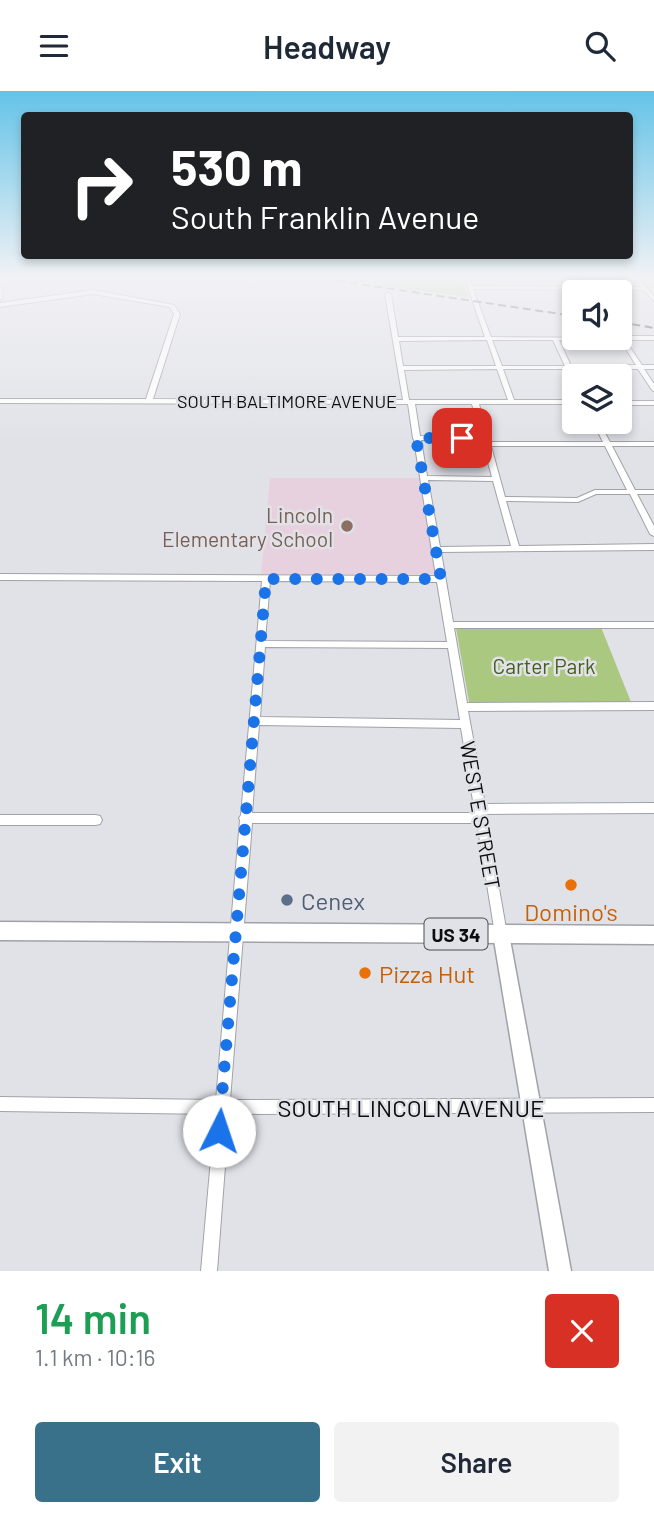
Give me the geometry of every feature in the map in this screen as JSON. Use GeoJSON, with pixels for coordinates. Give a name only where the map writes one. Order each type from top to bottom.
{"type":"FeatureCollection","features":[{"type":"Feature","properties":{"kind":"highway","name":"US 34"},"geometry":{"type":"LineString","coordinates":[[0,931],[654,935]]}},
{"type":"Feature","properties":{"kind":"main road","name":"WEST E STREET"},"geometry":{"type":"LineString","coordinates":[[501,934],[560,1271]]}},
{"type":"Feature","properties":{"kind":"street"},"geometry":{"type":"LineString","coordinates":[[149,401],[171,334]]}},
{"type":"Feature","properties":{"kind":"street","name":"WEST E STREET"},"geometry":{"type":"LineString","coordinates":[[396,334],[424,478],[501,934]]}},
{"type":"Feature","properties":{"kind":"street"},"geometry":{"type":"LineString","coordinates":[[487,334],[512,402]]}},
{"type":"Feature","properties":{"kind":"street"},"geometry":{"type":"LineString","coordinates":[[632,337],[654,338]]}},
{"type":"Feature","properties":{"kind":"street"},"geometry":{"type":"LineString","coordinates":[[555,338],[568,364]]}},
{"type":"Feature","properties":{"kind":"street"},"geometry":{"type":"LineString","coordinates":[[397,339],[562,338]]}},
{"type":"Feature","properties":{"kind":"street"},"geometry":{"type":"LineString","coordinates":[[629,350],[654,389]]}},
{"type":"Feature","properties":{"kind":"street"},"geometry":{"type":"LineString","coordinates":[[401,367],[562,367]]}},
{"type":"Feature","properties":{"kind":"street"},"geometry":{"type":"LineString","coordinates":[[632,367],[654,367]]}},
{"type":"Feature","properties":{"kind":"street","name":"SOUTH BALTIMORE AVENUE"},"geometry":{"type":"LineString","coordinates":[[0,401],[562,403]]}},
{"type":"Feature","properties":{"kind":"street"},"geometry":{"type":"LineString","coordinates":[[475,402],[516,550]]}},
{"type":"Feature","properties":{"kind":"street"},"geometry":{"type":"LineString","coordinates":[[632,403],[654,403]]}},
{"type":"Feature","properties":{"kind":"street"},"geometry":{"type":"LineString","coordinates":[[603,434],[654,534]]}},
{"type":"Feature","properties":{"kind":"street"},"geometry":{"type":"LineString","coordinates":[[416,438],[486,442],[654,444]]}},
{"type":"Feature","properties":{"kind":"street"},"geometry":{"type":"LineString","coordinates":[[424,478],[497,478]]}},
{"type":"Feature","properties":{"kind":"street"},"geometry":{"type":"LineString","coordinates":[[503,499],[578,500],[595,492],[654,492]]}},
{"type":"Feature","properties":{"kind":"street"},"geometry":{"type":"LineString","coordinates":[[435,550],[654,547]]}},
{"type":"Feature","properties":{"kind":"street"},"geometry":{"type":"LineString","coordinates":[[0,577],[441,579]]}},
{"type":"Feature","properties":{"kind":"street"},"geometry":{"type":"LineString","coordinates":[[209,1271],[266,579]]}},
{"type":"Feature","properties":{"kind":"street"},"geometry":{"type":"LineString","coordinates":[[449,625],[654,625]]}},
{"type":"Feature","properties":{"kind":"street"},"geometry":{"type":"LineString","coordinates":[[260,644],[452,645]]}},
{"type":"Feature","properties":{"kind":"street"},"geometry":{"type":"LineString","coordinates":[[462,707],[654,706]]}},
{"type":"Feature","properties":{"kind":"street"},"geometry":{"type":"LineString","coordinates":[[254,722],[466,723]]}},
{"type":"Feature","properties":{"kind":"street"},"geometry":{"type":"LineString","coordinates":[[245,818],[654,808]]}},
{"type":"Feature","properties":{"kind":"street"},"geometry":{"type":"LineString","coordinates":[[0,820],[96,820]]}},
{"type":"Feature","properties":{"kind":"street","name":"SOUTH LINCOLN AVENUE"},"geometry":{"type":"LineString","coordinates":[[0,1104],[221,1107],[654,1105]]}},
{"type":"Feature","properties":{"kind":"shaded area","name":"Lincoln Elementary School"},"geometry":{"type":"Polygon","coordinates":[[[270,478],[421,478],[436,574],[261,574],[270,478]]]}},
{"type":"Feature","properties":{"kind":"green space","name":"Carter Park"},"geometry":{"type":"Polygon","coordinates":[[[601,627],[631,702],[469,702],[456,628],[601,627]]]}},
{"type":"Feature","properties":{"kind":"place","name":"Lincoln Elementary School"},"geometry":{"type":"Point","coordinates":[347,526]}},
{"type":"Feature","properties":{"kind":"place","name":"Domino's"},"geometry":{"type":"Point","coordinates":[571,885]}},
{"type":"Feature","properties":{"kind":"place","name":"Cenex"},"geometry":{"type":"Point","coordinates":[287,900]}},
{"type":"Feature","properties":{"kind":"place","name":"Pizza Hut"},"geometry":{"type":"Point","coordinates":[365,973]}},
{"type":"Feature","properties":{"kind":"route"},"geometry":{"type":"LineString","coordinates":[[219,1131],[266,579],[441,579],[416,438],[462,438]]}}]}
